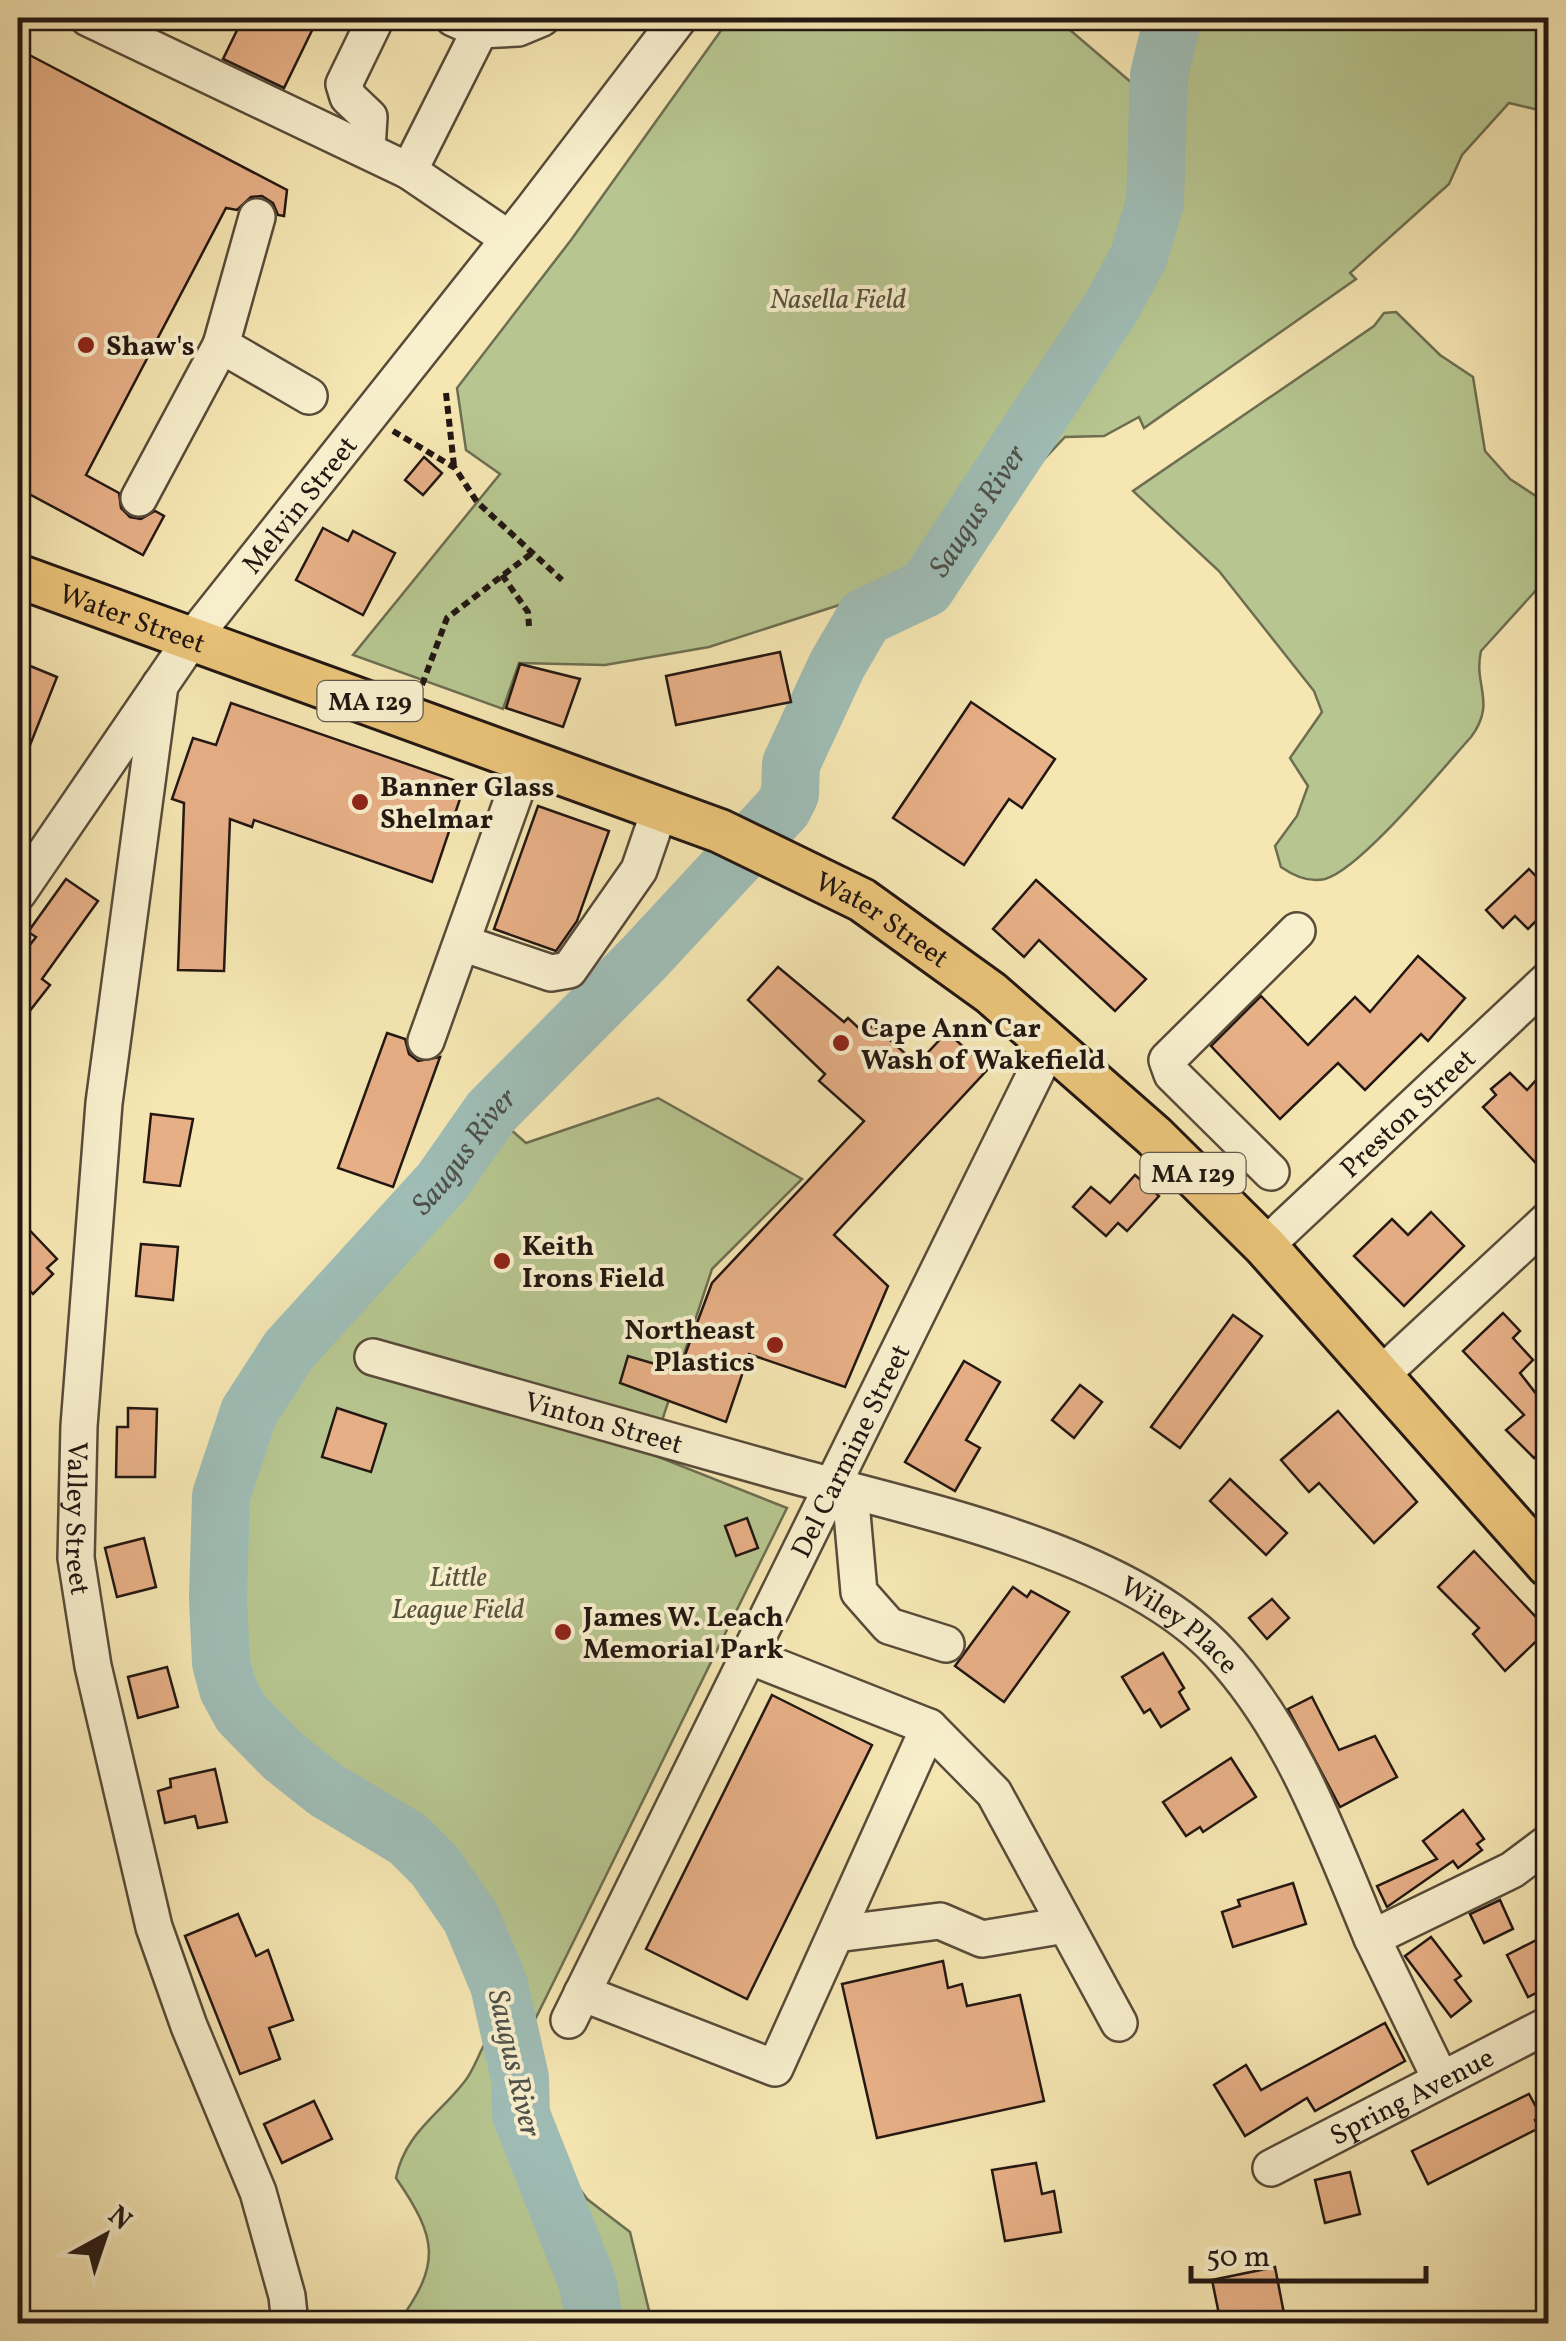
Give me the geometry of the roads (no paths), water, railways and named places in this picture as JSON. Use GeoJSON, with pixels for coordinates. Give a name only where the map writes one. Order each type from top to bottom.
{"type":"FeatureCollection","features":[{"type":"Feature","properties":{"kind":"main road","name":"Water Street"},"geometry":{"type":"LineString","coordinates":[[18,576],[720,831],[775,854],[894,920],[1050,1044],[1192,1173],[1265,1246],[1548,1564]]}},
{"type":"Feature","properties":{"kind":"street"},"geometry":{"type":"LineString","coordinates":[[88,18],[409,170],[509,238]]}},
{"type":"Feature","properties":{"kind":"street"},"geometry":{"type":"LineString","coordinates":[[367,149],[369,117],[348,97],[344,84],[376,18]]}},
{"type":"Feature","properties":{"kind":"street"},"geometry":{"type":"LineString","coordinates":[[409,170],[466,24],[518,28],[542,18]]}},
{"type":"Feature","properties":{"kind":"street","name":"Melvin Street"},"geometry":{"type":"LineString","coordinates":[[18,893],[191,640],[533,209],[679,18]]}},
{"type":"Feature","properties":{"kind":"street"},"geometry":{"type":"LineString","coordinates":[[139,498],[222,345],[257,218]]}},
{"type":"Feature","properties":{"kind":"street"},"geometry":{"type":"LineString","coordinates":[[222,345],[308,396]]}},
{"type":"Feature","properties":{"kind":"street","name":"Valley Street"},"geometry":{"type":"LineString","coordinates":[[160,684],[99,1154],[78,1443],[78,1574],[92,1666],[154,1927],[188,2026],[258,2192],[288,2296],[290,2324]]}},
{"type":"Feature","properties":{"kind":"street"},"geometry":{"type":"LineString","coordinates":[[426,1042],[527,760]]}},
{"type":"Feature","properties":{"kind":"street"},"geometry":{"type":"LineString","coordinates":[[75,808],[104,788],[143,797]]}},
{"type":"Feature","properties":{"kind":"street"},"geometry":{"type":"LineString","coordinates":[[462,943],[551,973],[569,970],[639,870],[660,809]]}},
{"type":"Feature","properties":{"kind":"street"},"geometry":{"type":"LineString","coordinates":[[1271,1172],[1168,1069],[1170,1054],[1297,931]]}},
{"type":"Feature","properties":{"kind":"street","name":"Preston Street"},"geometry":{"type":"LineString","coordinates":[[1265,1246],[1548,980]]}},
{"type":"Feature","properties":{"kind":"street","name":"Del Carmine Street"},"geometry":{"type":"LineString","coordinates":[[836,1934],[776,2068],[576,2007],[749,1656],[842,1489],[1050,1044]]}},
{"type":"Feature","properties":{"kind":"street"},"geometry":{"type":"LineString","coordinates":[[1148,1130],[1188,1091]]}},
{"type":"Feature","properties":{"kind":"street"},"geometry":{"type":"LineString","coordinates":[[1192,1173],[1232,1134]]}},
{"type":"Feature","properties":{"kind":"street"},"geometry":{"type":"LineString","coordinates":[[1381,1375],[1548,1220]]}},
{"type":"Feature","properties":{"kind":"street","name":"Vinton Street"},"geometry":{"type":"LineString","coordinates":[[372,1356],[842,1489]]}},
{"type":"Feature","properties":{"kind":"street"},"geometry":{"type":"LineString","coordinates":[[842,1489],[859,1592],[889,1626],[946,1644]]}},
{"type":"Feature","properties":{"kind":"street","name":"Wiley Place"},"geometry":{"type":"LineString","coordinates":[[842,1489],[1064,1558],[1144,1594],[1190,1625],[1238,1674],[1284,1746],[1440,2078]]}},
{"type":"Feature","properties":{"kind":"street"},"geometry":{"type":"LineString","coordinates":[[749,1656],[929,1727],[994,1793],[1120,2024]]}},
{"type":"Feature","properties":{"kind":"street"},"geometry":{"type":"LineString","coordinates":[[836,1934],[929,1727]]}},
{"type":"Feature","properties":{"kind":"street"},"geometry":{"type":"LineString","coordinates":[[1372,1938],[1512,1870],[1548,1843]]}},
{"type":"Feature","properties":{"kind":"street"},"geometry":{"type":"LineString","coordinates":[[836,1934],[940,1921],[982,1939],[1065,1926]]}},
{"type":"Feature","properties":{"kind":"street","name":"Spring Avenue"},"geometry":{"type":"LineString","coordinates":[[1271,2168],[1548,2025]]}},
{"type":"Feature","properties":{"kind":"waterway","name":"Saugus River"},"geometry":{"type":"LineString","coordinates":[[595,2324],[588,2284],[521,2115],[520,2078],[499,1985],[471,1918],[435,1866],[408,1839],[326,1790],[283,1756],[241,1713],[228,1689],[221,1663],[218,1598],[221,1496],[249,1412],[289,1350],[442,1182],[491,1112],[643,959],[783,808],[790,794],[791,764],[837,665],[865,617],[926,588],[1112,306],[1139,256],[1155,202],[1159,75],[1173,18]]}},
{"type":"Feature","properties":{"kind":"place","name":"Shaw's"},"geometry":{"type":"Point","coordinates":[86,345]}},
{"type":"Feature","properties":{"kind":"place","name":"Banner Glass Shelmar"},"geometry":{"type":"Point","coordinates":[360,802]}},
{"type":"Feature","properties":{"kind":"place","name":"Cape Ann Car Wash of Wakefield"},"geometry":{"type":"Point","coordinates":[841,1043]}},
{"type":"Feature","properties":{"kind":"place","name":"Keith Irons Field"},"geometry":{"type":"Point","coordinates":[502,1261]}},
{"type":"Feature","properties":{"kind":"place","name":"Northeast Plastics"},"geometry":{"type":"Point","coordinates":[775,1345]}},
{"type":"Feature","properties":{"kind":"place","name":"James W. Leach Memorial Park"},"geometry":{"type":"Point","coordinates":[563,1632]}},
{"type":"Feature","properties":{"kind":"park label","name":"Nasella Field"},"geometry":{"type":"Point","coordinates":[838,298]}},
{"type":"Feature","properties":{"kind":"park label","name":"Little League Field"},"geometry":{"type":"Point","coordinates":[458,1592]}}]}
